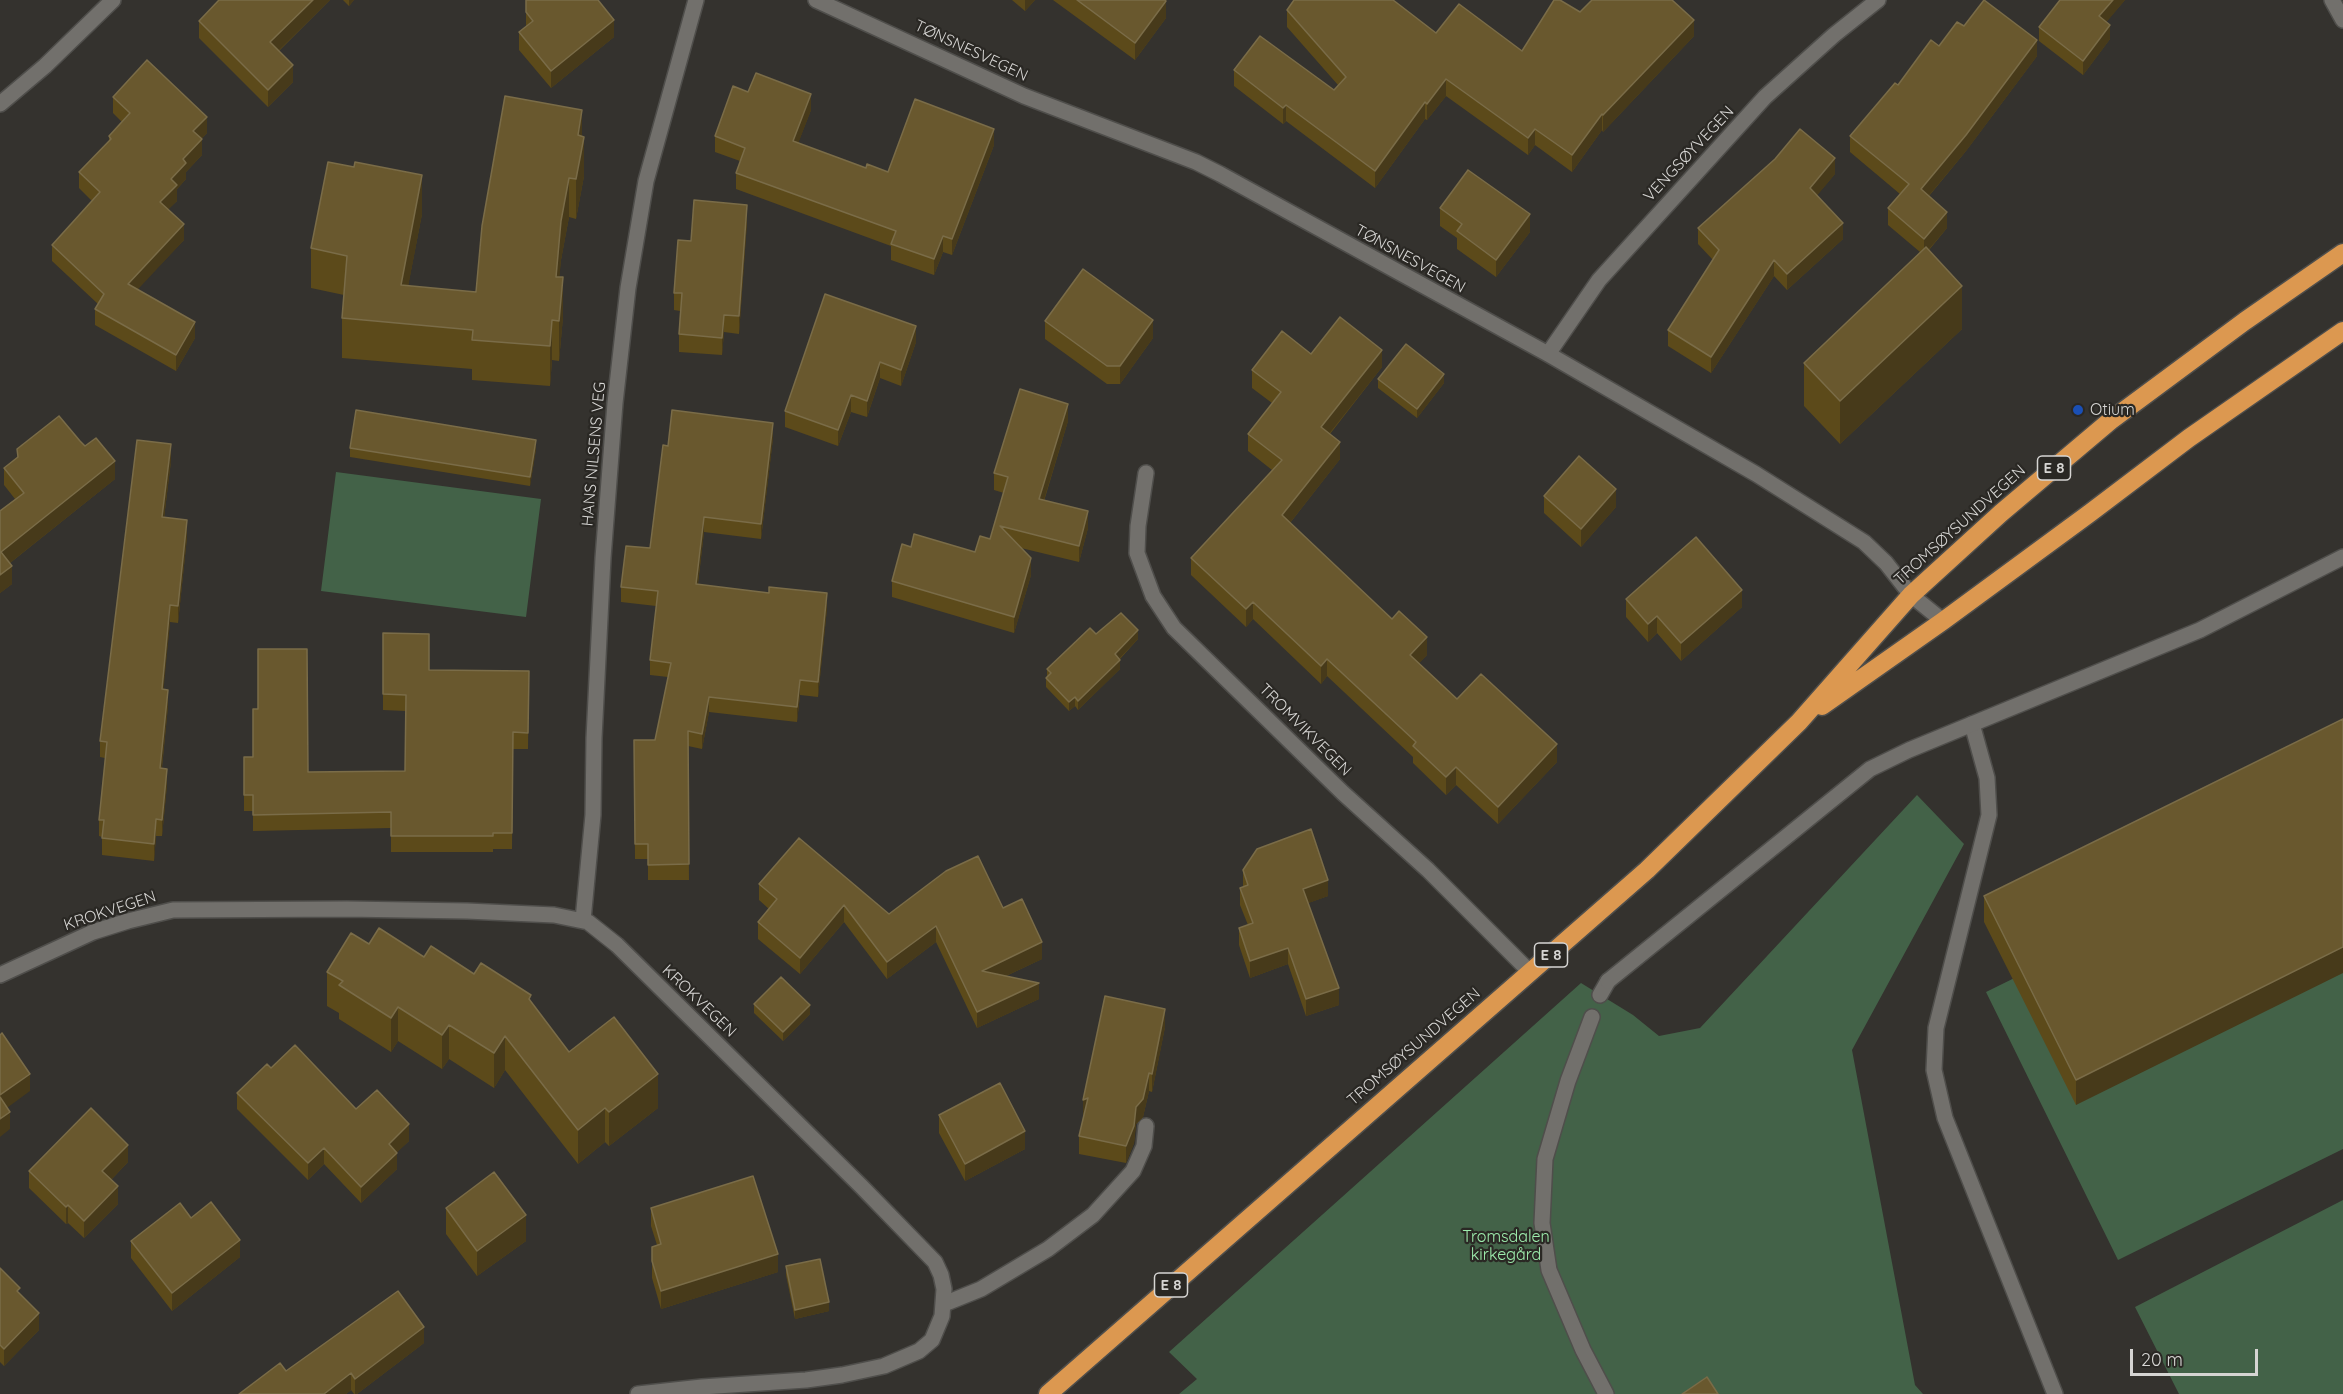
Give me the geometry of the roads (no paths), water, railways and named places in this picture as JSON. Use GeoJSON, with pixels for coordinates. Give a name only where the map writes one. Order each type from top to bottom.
{"type":"FeatureCollection","features":[{"type":"Feature","properties":{"kind":"highway","name":"TROMSØYSUNDVEGEN"},"geometry":{"type":"LineString","coordinates":[[1048,1394],[1647,870],[1799,722],[1911,595],[2001,513],[2110,421],[2245,321],[2343,253]]}},
{"type":"Feature","properties":{"kind":"highway","name":"TROMSØYSUNDVEGEN"},"geometry":{"type":"LineString","coordinates":[[1799,722],[1943,621],[2189,438],[2343,331]]}},
{"type":"Feature","properties":{"kind":"street"},"geometry":{"type":"LineString","coordinates":[[0,104],[45,66],[113,0]]}},
{"type":"Feature","properties":{"kind":"street","name":"HANS NILSENS VEG"},"geometry":{"type":"LineString","coordinates":[[583,920],[593,815],[594,738],[603,558],[615,404],[628,288],[644,188],[696,0]]}},
{"type":"Feature","properties":{"kind":"street","name":"TØNSNESVEGEN"},"geometry":{"type":"LineString","coordinates":[[816,0],[1024,96],[1212,170],[1548,354],[1756,474],[1864,542],[1886,563],[1911,595],[1943,621]]}},
{"type":"Feature","properties":{"kind":"street","name":"VENGSØYVEGEN"},"geometry":{"type":"LineString","coordinates":[[1548,354],[1599,280],[1765,97],[1787,75],[1878,0]]}},
{"type":"Feature","properties":{"kind":"street"},"geometry":{"type":"LineString","coordinates":[[2332,0],[2343,20]]}},
{"type":"Feature","properties":{"kind":"street","name":"TROMVIKVEGEN"},"geometry":{"type":"LineString","coordinates":[[1146,473],[1138,526],[1137,554],[1153,596],[1174,628],[1343,793],[1453,895],[1530,972]]}},
{"type":"Feature","properties":{"kind":"street"},"geometry":{"type":"LineString","coordinates":[[1600,995],[1608,981],[1870,769],[1972,724],[2200,630],[2343,557]]}},
{"type":"Feature","properties":{"kind":"street"},"geometry":{"type":"LineString","coordinates":[[1972,724],[1987,778],[1989,815],[1936,1028],[1934,1070],[1945,1118],[2055,1394]]}},
{"type":"Feature","properties":{"kind":"street","name":"KROKVEGEN"},"geometry":{"type":"LineString","coordinates":[[0,975],[93,932],[173,910],[455,911],[554,915],[583,920],[616,945],[853,1178],[935,1262],[941,1275],[944,1304],[932,1340],[919,1351],[884,1366],[806,1380],[638,1394]]}},
{"type":"Feature","properties":{"kind":"street"},"geometry":{"type":"LineString","coordinates":[[1592,1017],[1568,1081],[1545,1159],[1542,1223],[1549,1270],[1583,1350],[1606,1394]]}},
{"type":"Feature","properties":{"kind":"street"},"geometry":{"type":"LineString","coordinates":[[944,1304],[981,1289],[1048,1249],[1093,1215],[1133,1171],[1144,1146],[1146,1126]]}},
{"type":"Feature","properties":{"kind":"place","name":"Otium"},"geometry":{"type":"Point","coordinates":[2078,410]}},
{"type":"Feature","properties":{"kind":"park label","name":"Tromsdalen kirkegård"},"geometry":{"type":"Point","coordinates":[1506,1246]}}]}
